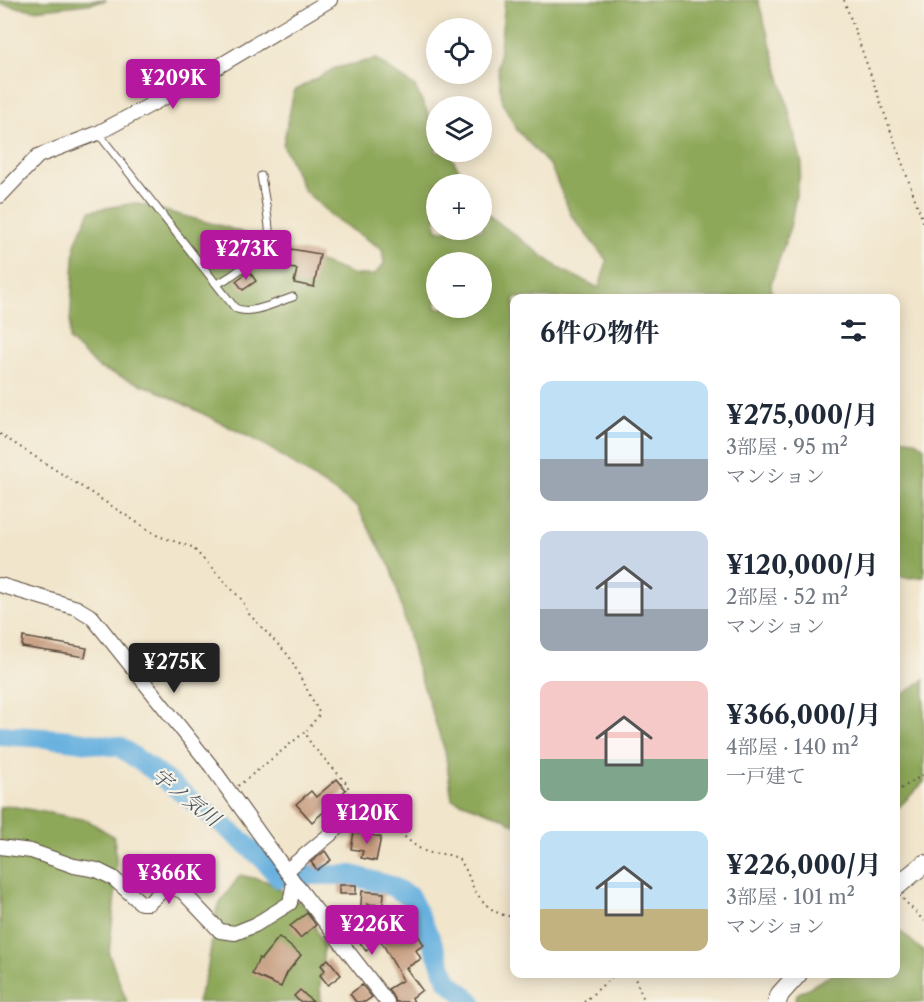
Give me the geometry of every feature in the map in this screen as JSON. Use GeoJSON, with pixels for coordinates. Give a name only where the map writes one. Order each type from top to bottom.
{"type":"FeatureCollection","features":[{"type":"Feature","properties":{"kind":"main road"},"geometry":{"type":"LineString","coordinates":[[900,891],[924,864]]}},
{"type":"Feature","properties":{"kind":"main road"},"geometry":{"type":"LineString","coordinates":[[777,1002],[780,994],[794,978]]}},
{"type":"Feature","properties":{"kind":"street"},"geometry":{"type":"LineString","coordinates":[[0,196],[38,156],[98,133],[184,87],[330,0]]}},
{"type":"Feature","properties":{"kind":"street"},"geometry":{"type":"LineString","coordinates":[[0,585],[77,608],[92,617],[230,793],[290,877],[387,1002]]}},
{"type":"Feature","properties":{"kind":"street"},"geometry":{"type":"LineString","coordinates":[[0,847],[31,851],[74,866],[97,870],[113,878],[141,903],[149,903],[164,889],[170,887],[182,891],[220,931],[235,933],[255,925],[290,903],[290,877],[350,818]]}},
{"type":"Feature","properties":{"kind":"lane"},"geometry":{"type":"LineString","coordinates":[[98,133],[235,308],[241,311],[250,310],[293,297]]}},
{"type":"Feature","properties":{"kind":"lane"},"geometry":{"type":"LineString","coordinates":[[217,284],[234,275],[264,247],[270,237],[261,176]]}},
{"type":"Feature","properties":{"kind":"path"},"geometry":{"type":"LineString","coordinates":[[844,0],[924,224]]}},
{"type":"Feature","properties":{"kind":"path"},"geometry":{"type":"LineString","coordinates":[[0,434],[158,536],[192,547],[242,600],[249,614],[289,656],[320,714],[305,732],[230,793]]}},
{"type":"Feature","properties":{"kind":"path"},"geometry":{"type":"LineString","coordinates":[[305,732],[311,744],[348,785],[350,818],[355,823],[370,827],[384,825],[427,852],[446,854],[458,859],[468,873],[474,889],[486,904],[501,914],[510,915]]}},
{"type":"Feature","properties":{"kind":"path"},"geometry":{"type":"LineString","coordinates":[[900,789],[924,774]]}},
{"type":"Feature","properties":{"kind":"path"},"geometry":{"type":"LineString","coordinates":[[900,893],[924,921]]}},
{"type":"Feature","properties":{"kind":"path"},"geometry":{"type":"LineString","coordinates":[[584,1002],[611,978]]}},
{"type":"Feature","properties":{"kind":"path"},"geometry":{"type":"LineString","coordinates":[[635,978],[645,1002]]}},
{"type":"Feature","properties":{"kind":"green space"},"geometry":{"type":"Polygon","coordinates":[[[0,0],[107,0],[34,10],[0,4],[0,0]]]}},
{"type":"Feature","properties":{"kind":"green space"},"geometry":{"type":"Polygon","coordinates":[[[505,0],[758,0],[802,164],[790,227],[771,284],[772,294],[510,294],[510,822],[452,799],[445,751],[416,664],[392,570],[357,507],[265,445],[156,390],[99,368],[69,340],[75,244],[90,211],[135,203],[229,228],[355,275],[374,275],[384,264],[382,249],[334,218],[304,190],[283,145],[294,91],[335,68],[376,59],[415,87],[426,110],[426,162],[454,162],[462,174],[426,174],[426,240],[492,240],[492,218],[560,269],[599,288],[607,261],[571,215],[551,167],[517,130],[503,103],[498,67],[505,0]]]}},
{"type":"Feature","properties":{"kind":"green space"},"geometry":{"type":"Polygon","coordinates":[[[900,438],[914,440],[924,447],[924,577],[900,576],[900,438]]]}},
{"type":"Feature","properties":{"kind":"green space"},"geometry":{"type":"Polygon","coordinates":[[[924,680],[924,782],[900,806],[900,696],[924,680]]]}},
{"type":"Feature","properties":{"kind":"green space"},"geometry":{"type":"Polygon","coordinates":[[[11,806],[87,820],[114,837],[115,895],[109,954],[127,1002],[0,1002],[0,807],[11,806]]]}},
{"type":"Feature","properties":{"kind":"green space"},"geometry":{"type":"Polygon","coordinates":[[[240,875],[266,881],[306,906],[324,947],[320,986],[321,1002],[197,1002],[207,972],[217,907],[240,875]]]}},
{"type":"Feature","properties":{"kind":"green space"},"geometry":{"type":"Polygon","coordinates":[[[900,931],[924,952],[924,1002],[795,1002],[797,994],[826,978],[900,978],[900,931]]]}},
{"type":"Feature","properties":{"kind":"building"},"geometry":{"type":"Polygon","coordinates":[[[291,249],[320,254],[314,287],[294,283],[297,269],[287,268],[291,249]]]}},
{"type":"Feature","properties":{"kind":"building"},"geometry":{"type":"Polygon","coordinates":[[[249,271],[256,281],[243,290],[236,281],[249,271]]]}},
{"type":"Feature","properties":{"kind":"building"},"geometry":{"type":"Polygon","coordinates":[[[23,637],[87,648],[85,657],[22,647],[23,637]]]}},
{"type":"Feature","properties":{"kind":"building"},"geometry":{"type":"Polygon","coordinates":[[[337,779],[346,790],[325,807],[327,809],[312,822],[296,804],[311,791],[316,797],[337,779]]]}},
{"type":"Feature","properties":{"kind":"building"},"geometry":{"type":"Polygon","coordinates":[[[354,832],[381,837],[376,861],[361,858],[363,851],[351,849],[354,832]]]}},
{"type":"Feature","properties":{"kind":"building"},"geometry":{"type":"Polygon","coordinates":[[[325,851],[331,860],[317,870],[311,862],[325,851]]]}},
{"type":"Feature","properties":{"kind":"building"},"geometry":{"type":"Polygon","coordinates":[[[339,885],[356,885],[356,894],[339,894],[339,885]]]}},
{"type":"Feature","properties":{"kind":"building"},"geometry":{"type":"Polygon","coordinates":[[[362,891],[384,893],[383,905],[367,904],[395,941],[415,930],[424,945],[416,950],[421,959],[406,968],[422,990],[412,998],[414,1002],[396,1002],[388,989],[403,980],[381,941],[366,951],[347,924],[360,915],[362,891]]]}},
{"type":"Feature","properties":{"kind":"building"},"geometry":{"type":"Polygon","coordinates":[[[307,913],[316,925],[300,938],[290,926],[307,913]]]}},
{"type":"Feature","properties":{"kind":"building"},"geometry":{"type":"Polygon","coordinates":[[[279,937],[301,955],[287,973],[281,987],[252,974],[259,958],[261,959],[279,937]]]}},
{"type":"Feature","properties":{"kind":"building"},"geometry":{"type":"Polygon","coordinates":[[[328,959],[341,975],[328,985],[320,975],[325,970],[321,965],[328,959]]]}},
{"type":"Feature","properties":{"kind":"building"},"geometry":{"type":"Polygon","coordinates":[[[362,985],[372,997],[365,1002],[356,1002],[350,994],[362,985]]]}},
{"type":"Feature","properties":{"kind":"building"},"geometry":{"type":"Polygon","coordinates":[[[300,990],[313,1002],[300,1002],[294,996],[300,990]]]}},
{"type":"Feature","properties":{"kind":"waterway","name":"宇ノ気川"},"geometry":{"type":"LineString","coordinates":[[0,735],[60,739],[120,747],[223,825],[263,859],[279,878],[303,875],[351,875],[391,886],[410,897],[448,981],[472,1002]]}}]}
